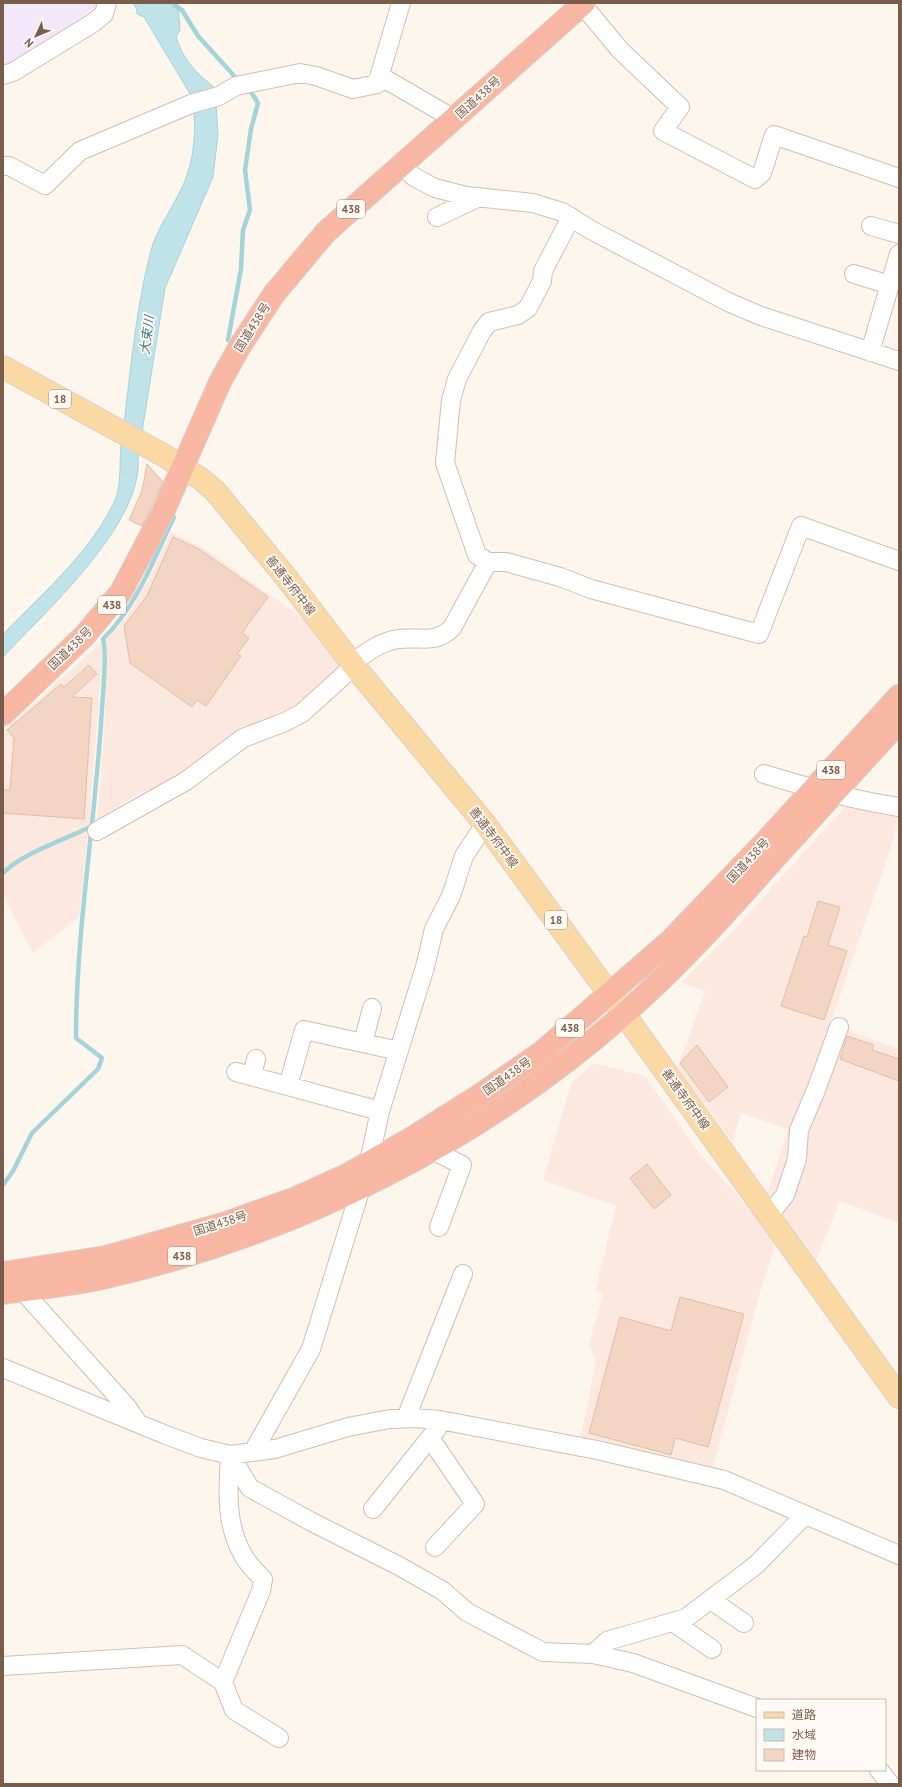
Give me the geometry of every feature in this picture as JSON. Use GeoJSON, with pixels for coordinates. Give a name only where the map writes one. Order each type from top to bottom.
{"type":"FeatureCollection","features":[{"type":"Feature","properties":{"kind":"highway","name":"国道438号"},"geometry":{"type":"LineString","coordinates":[[3,714],[85,635],[121,592],[160,519],[220,382],[240,346],[274,294],[326,232],[582,4]]}},
{"type":"Feature","properties":{"kind":"highway","name":"国道438号"},"geometry":{"type":"LineString","coordinates":[[12,1292],[110,1277],[232,1242],[302,1214],[362,1186],[432,1150],[490,1115],[552,1072],[624,1014],[722,917],[899,696]]}},
{"type":"Feature","properties":{"kind":"highway","name":"国道438号"},"geometry":{"type":"LineString","coordinates":[[3,1273],[106,1257],[226,1223],[296,1198],[347,1175],[477,1098],[542,1052],[670,941],[823,792],[899,722]]}},
{"type":"Feature","properties":{"kind":"main road","name":"善通寺府中線"},"geometry":{"type":"LineString","coordinates":[[3,367],[148,447],[201,479],[215,491],[285,576],[353,664],[485,824],[610,994],[899,1397]]}},
{"type":"Feature","properties":{"kind":"street"},"geometry":{"type":"LineString","coordinates":[[3,75],[13,72],[93,23],[104,14],[107,3]]}},
{"type":"Feature","properties":{"kind":"street"},"geometry":{"type":"LineString","coordinates":[[3,166],[9,166],[45,185],[80,151],[191,104],[219,96],[236,86],[300,73],[316,76],[353,89],[378,84],[402,3]]}},
{"type":"Feature","properties":{"kind":"street"},"geometry":{"type":"LineString","coordinates":[[582,4],[620,50],[680,107],[663,131],[755,179],[762,173],[774,135],[899,178]]}},
{"type":"Feature","properties":{"kind":"street"},"geometry":{"type":"LineString","coordinates":[[380,76],[454,119]]}},
{"type":"Feature","properties":{"kind":"street"},"geometry":{"type":"LineString","coordinates":[[401,165],[414,178],[435,188],[479,198],[533,203],[562,212],[591,230],[728,302],[761,316],[899,361]]}},
{"type":"Feature","properties":{"kind":"street"},"geometry":{"type":"LineString","coordinates":[[437,217],[479,198]]}},
{"type":"Feature","properties":{"kind":"street"},"geometry":{"type":"LineString","coordinates":[[570,217],[543,271],[542,281],[528,308],[518,315],[489,322],[482,331],[457,379],[450,400],[445,463],[478,555],[488,562],[506,562],[560,577],[591,590],[759,634],[801,526],[899,561]]}},
{"type":"Feature","properties":{"kind":"street"},"geometry":{"type":"LineString","coordinates":[[871,226],[899,234]]}},
{"type":"Feature","properties":{"kind":"street"},"geometry":{"type":"LineString","coordinates":[[870,352],[899,254]]}},
{"type":"Feature","properties":{"kind":"street"},"geometry":{"type":"LineString","coordinates":[[854,274],[890,285]]}},
{"type":"Feature","properties":{"kind":"street"},"geometry":{"type":"LineString","coordinates":[[97,831],[186,781],[243,738],[286,722],[302,713],[353,664],[384,643],[398,639],[432,638],[443,636],[452,628],[488,562]]}},
{"type":"Feature","properties":{"kind":"street"},"geometry":{"type":"LineString","coordinates":[[764,774],[823,792],[899,807]]}},
{"type":"Feature","properties":{"kind":"street"},"geometry":{"type":"LineString","coordinates":[[253,1452],[311,1350],[362,1186],[369,1162],[380,1111],[425,967],[434,929],[451,896],[464,856],[485,824]]}},
{"type":"Feature","properties":{"kind":"street"},"geometry":{"type":"LineString","coordinates":[[363,1043],[372,1008]]}},
{"type":"Feature","properties":{"kind":"street"},"geometry":{"type":"LineString","coordinates":[[769,1215],[785,1195],[797,1159],[799,1130],[839,1028]]}},
{"type":"Feature","properties":{"kind":"street"},"geometry":{"type":"LineString","coordinates":[[288,1086],[304,1030],[399,1051]]}},
{"type":"Feature","properties":{"kind":"street"},"geometry":{"type":"LineString","coordinates":[[248,1069],[288,1086],[380,1111]]}},
{"type":"Feature","properties":{"kind":"street"},"geometry":{"type":"LineString","coordinates":[[432,1150],[462,1165],[439,1227]]}},
{"type":"Feature","properties":{"kind":"street"},"geometry":{"type":"LineString","coordinates":[[406,1418],[463,1274]]}},
{"type":"Feature","properties":{"kind":"street"},"geometry":{"type":"LineString","coordinates":[[12,1292],[127,1407],[139,1423]]}},
{"type":"Feature","properties":{"kind":"street"},"geometry":{"type":"LineString","coordinates":[[3,1368],[201,1448],[230,1455],[275,1449],[348,1427],[390,1419],[406,1418],[444,1420],[611,1453],[724,1480],[899,1555]]}},
{"type":"Feature","properties":{"kind":"street"},"geometry":{"type":"LineString","coordinates":[[373,1509],[444,1420]]}},
{"type":"Feature","properties":{"kind":"street"},"geometry":{"type":"LineString","coordinates":[[430,1438],[475,1504],[435,1547]]}},
{"type":"Feature","properties":{"kind":"street"},"geometry":{"type":"LineString","coordinates":[[230,1455],[250,1488],[310,1521],[399,1566],[443,1591],[467,1612],[505,1634],[543,1652],[594,1654],[633,1663],[756,1708]]}},
{"type":"Feature","properties":{"kind":"street"},"geometry":{"type":"LineString","coordinates":[[223,1682],[261,1591],[263,1579],[243,1556],[231,1525],[227,1500],[230,1455]]}},
{"type":"Feature","properties":{"kind":"street"},"geometry":{"type":"LineString","coordinates":[[594,1654],[607,1641],[686,1618],[756,1565],[805,1515]]}},
{"type":"Feature","properties":{"kind":"street"},"geometry":{"type":"LineString","coordinates":[[710,1600],[744,1623]]}},
{"type":"Feature","properties":{"kind":"street"},"geometry":{"type":"LineString","coordinates":[[673,1622],[712,1649]]}},
{"type":"Feature","properties":{"kind":"street"},"geometry":{"type":"LineString","coordinates":[[3,1666],[182,1655],[223,1682],[234,1710],[279,1738]]}},
{"type":"Feature","properties":{"kind":"street"},"geometry":{"type":"LineString","coordinates":[[880,1771],[890,1784]]}},
{"type":"Feature","properties":{"kind":"shaded area"},"geometry":{"type":"Polygon","coordinates":[[[3,3],[103,3],[97,14],[3,70],[3,3]]]}},
{"type":"Feature","properties":{"kind":"shaded area"},"geometry":{"type":"Polygon","coordinates":[[[171,532],[205,549],[304,619],[343,664],[302,702],[230,736],[182,773],[162,785],[137,794],[97,820],[104,737],[107,639],[128,615],[147,582],[171,532]]]}},
{"type":"Feature","properties":{"kind":"shaded area"},"geometry":{"type":"Polygon","coordinates":[[[102,642],[101,675],[89,824],[84,829],[84,833],[88,832],[79,917],[33,953],[3,896],[3,731],[102,642]]]}},
{"type":"Feature","properties":{"kind":"shaded area"},"geometry":{"type":"Polygon","coordinates":[[[849,802],[898,814],[893,842],[830,1024],[899,1049],[899,1223],[840,1201],[816,1260],[768,1192],[788,1129],[741,1113],[732,1142],[678,1068],[705,991],[681,983],[742,921],[849,802]]]}},
{"type":"Feature","properties":{"kind":"shaded area"},"geometry":{"type":"Polygon","coordinates":[[[594,1063],[645,1076],[700,1154],[777,1240],[761,1288],[712,1471],[580,1441],[596,1361],[589,1345],[603,1293],[595,1291],[616,1206],[543,1180],[571,1083],[594,1063]]]}},
{"type":"Feature","properties":{"kind":"water","name":"大束川"},"geometry":{"type":"Polygon","coordinates":[[[133,3],[178,3],[180,30],[176,37],[182,53],[191,66],[215,88],[218,134],[213,177],[165,288],[138,457],[136,483],[125,510],[109,537],[89,564],[43,616],[3,657],[3,634],[50,587],[80,554],[105,519],[115,500],[119,487],[121,446],[133,350],[140,302],[150,254],[156,235],[180,192],[191,163],[195,130],[192,97],[144,17],[137,14],[137,10],[133,3]]]}},
{"type":"Feature","properties":{"kind":"building"},"geometry":{"type":"Polygon","coordinates":[[[147,464],[163,482],[142,526],[129,520],[142,491],[147,464]]]}},
{"type":"Feature","properties":{"kind":"building"},"geometry":{"type":"Polygon","coordinates":[[[173,537],[199,549],[268,597],[242,633],[249,638],[237,654],[241,656],[206,706],[197,700],[192,707],[130,663],[124,626],[147,596],[173,537]]]}},
{"type":"Feature","properties":{"kind":"building"},"geometry":{"type":"Polygon","coordinates":[[[89,665],[97,674],[72,697],[92,698],[84,819],[3,813],[3,790],[10,790],[14,738],[7,730],[61,684],[64,687],[89,665]]]}},
{"type":"Feature","properties":{"kind":"building"},"geometry":{"type":"Polygon","coordinates":[[[818,901],[840,907],[828,945],[847,951],[824,1020],[781,1006],[804,936],[807,937],[818,901]]]}},
{"type":"Feature","properties":{"kind":"building"},"geometry":{"type":"Polygon","coordinates":[[[847,1036],[874,1045],[872,1050],[899,1059],[899,1081],[840,1059],[847,1036]]]}},
{"type":"Feature","properties":{"kind":"building"},"geometry":{"type":"Polygon","coordinates":[[[697,1045],[728,1087],[709,1102],[680,1063],[697,1045]]]}},
{"type":"Feature","properties":{"kind":"building"},"geometry":{"type":"Polygon","coordinates":[[[647,1164],[671,1195],[654,1209],[630,1178],[647,1164]]]}},
{"type":"Feature","properties":{"kind":"building"},"geometry":{"type":"Polygon","coordinates":[[[680,1297],[744,1314],[708,1447],[675,1438],[671,1455],[589,1433],[620,1317],[671,1331],[680,1297]]]}},
{"type":"Feature","properties":{"kind":"waterway"},"geometry":{"type":"LineString","coordinates":[[174,5],[182,10],[198,36],[237,79]]}},
{"type":"Feature","properties":{"kind":"waterway"},"geometry":{"type":"LineString","coordinates":[[228,340],[241,269],[243,230],[250,210],[245,170],[251,129],[258,103],[251,92]]}},
{"type":"Feature","properties":{"kind":"waterway"},"geometry":{"type":"LineString","coordinates":[[3,1185],[13,1171],[32,1133],[98,1069],[102,1058],[76,1038],[79,956],[103,693],[105,661],[103,639],[126,612],[135,597],[152,565],[174,517]]}},
{"type":"Feature","properties":{"kind":"waterway"},"geometry":{"type":"LineString","coordinates":[[3,873],[12,865],[34,852],[92,826]]}}]}
